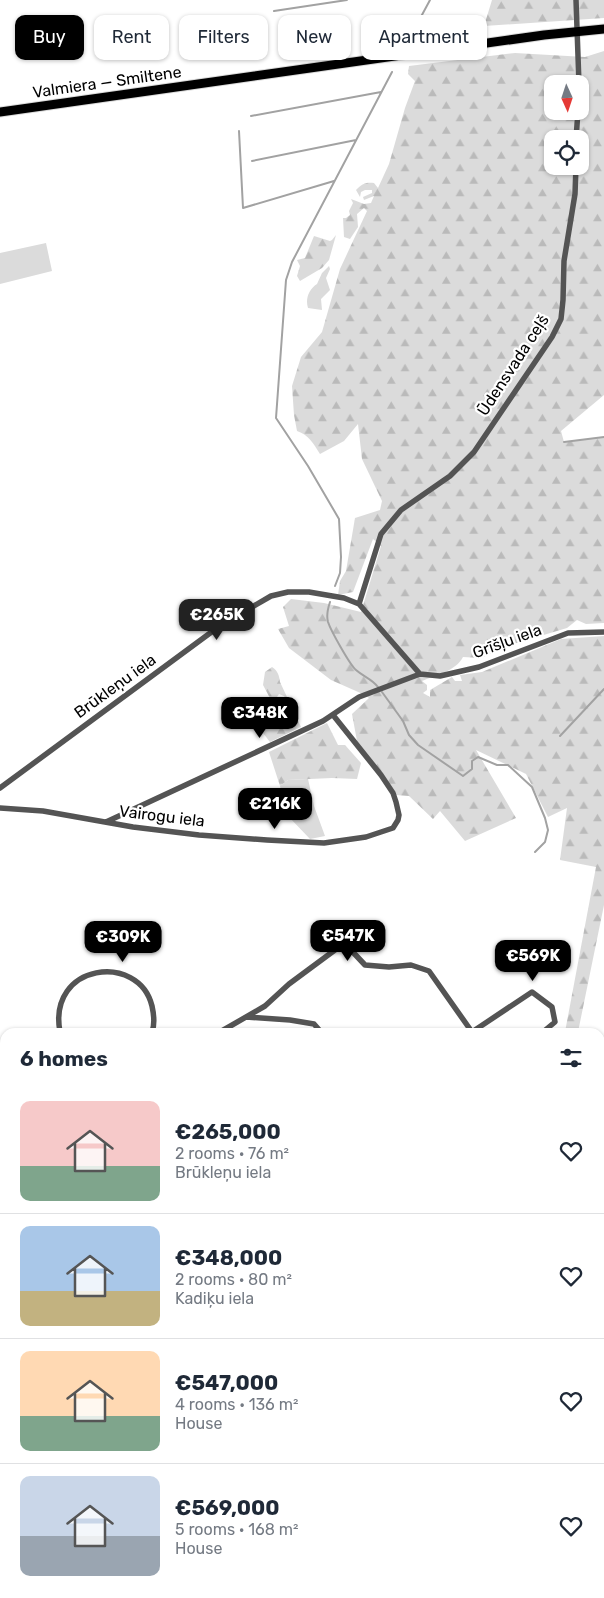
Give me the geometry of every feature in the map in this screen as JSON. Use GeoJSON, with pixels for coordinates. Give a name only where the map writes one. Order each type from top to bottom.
{"type":"FeatureCollection","features":[{"type":"Feature","properties":{"kind":"main road","name":"Valmiera — Smiltene"},"geometry":{"type":"LineString","coordinates":[[0,112],[544,35],[604,29]]}},
{"type":"Feature","properties":{"kind":"street"},"geometry":{"type":"LineString","coordinates":[[576,0],[579,75]]}},
{"type":"Feature","properties":{"kind":"street","name":"Ūdensvada ceļš"},"geometry":{"type":"LineString","coordinates":[[359,604],[381,534],[401,510],[450,476],[474,452],[552,337],[561,319],[564,261],[575,194],[576,175]]}},
{"type":"Feature","properties":{"kind":"street","name":"Brūkleņu iela"},"geometry":{"type":"LineString","coordinates":[[0,788],[221,625],[271,596],[288,592],[309,592],[344,598],[359,604]]}},
{"type":"Feature","properties":{"kind":"street"},"geometry":{"type":"LineString","coordinates":[[106,822],[333,715],[352,700],[420,674],[359,604]]}},
{"type":"Feature","properties":{"kind":"street","name":"Grīšļu iela"},"geometry":{"type":"LineString","coordinates":[[420,674],[440,676],[479,667],[568,633],[604,632]]}},
{"type":"Feature","properties":{"kind":"street","name":"Vairogu iela"},"geometry":{"type":"LineString","coordinates":[[0,808],[43,811],[199,835],[324,843],[366,837],[393,828],[399,815],[392,793],[382,775],[333,715]]}},
{"type":"Feature","properties":{"kind":"street"},"geometry":{"type":"LineString","coordinates":[[227,1028],[265,1006],[290,984],[339,947],[350,949],[365,965],[411,965],[429,971],[469,1028]]}},
{"type":"Feature","properties":{"kind":"street"},"geometry":{"type":"LineString","coordinates":[[59,1028],[58,1021],[60,1006],[66,992],[77,981],[90,974],[105,971],[127,976],[144,990],[151,1002],[154,1015],[152,1028]]}},
{"type":"Feature","properties":{"kind":"street"},"geometry":{"type":"LineString","coordinates":[[478,1028],[532,992],[552,1007],[555,1022],[547,1028]]}},
{"type":"Feature","properties":{"kind":"street"},"geometry":{"type":"LineString","coordinates":[[246,1017],[290,1020],[314,1024],[318,1028]]}},
{"type":"Feature","properties":{"kind":"green space"},"geometry":{"type":"Polygon","coordinates":[[[492,0],[604,0],[604,18],[487,26],[487,16],[492,0]]]}},
{"type":"Feature","properties":{"kind":"green space"},"geometry":{"type":"Polygon","coordinates":[[[604,51],[604,395],[561,431],[564,442],[604,437],[604,623],[586,624],[577,620],[567,628],[510,645],[481,658],[463,657],[451,669],[422,681],[427,685],[427,690],[423,693],[430,697],[430,690],[452,677],[455,681],[462,681],[460,675],[482,672],[561,639],[604,636],[604,905],[579,1028],[566,1028],[596,867],[560,860],[567,808],[548,817],[526,774],[476,750],[516,818],[465,841],[440,811],[433,819],[409,796],[396,795],[357,741],[352,714],[369,698],[331,680],[289,648],[278,629],[289,626],[283,607],[291,599],[324,603],[361,612],[381,546],[373,539],[353,592],[338,595],[340,581],[346,571],[355,518],[380,510],[382,501],[362,459],[358,424],[344,441],[320,454],[308,437],[297,431],[294,415],[292,386],[301,357],[322,332],[340,269],[367,211],[364,208],[357,214],[358,227],[350,239],[344,237],[343,218],[350,215],[349,211],[353,203],[351,199],[364,204],[371,203],[374,196],[364,200],[363,197],[372,193],[372,190],[361,192],[360,197],[356,190],[368,183],[374,183],[378,188],[389,164],[415,81],[408,74],[409,66],[458,60],[487,60],[487,56],[515,53],[585,57],[604,51]]]}},
{"type":"Feature","properties":{"kind":"green space"},"geometry":{"type":"Polygon","coordinates":[[[336,235],[329,260],[322,268],[300,281],[297,276],[300,266],[297,260],[305,258],[314,236],[330,241],[336,235]]]}},
{"type":"Feature","properties":{"kind":"green space"},"geometry":{"type":"Polygon","coordinates":[[[46,243],[52,271],[0,284],[0,253],[46,243]]]}},
{"type":"Feature","properties":{"kind":"green space"},"geometry":{"type":"Polygon","coordinates":[[[329,266],[330,269],[326,278],[330,290],[321,299],[322,310],[308,308],[307,298],[310,291],[329,266]]]}},
{"type":"Feature","properties":{"kind":"green space"},"geometry":{"type":"Polygon","coordinates":[[[272,667],[279,675],[280,682],[301,727],[270,742],[263,733],[250,725],[253,710],[271,700],[263,685],[265,672],[272,667]],[[279,694],[277,697],[279,703],[275,710],[276,718],[283,719],[292,715],[291,707],[284,696],[279,694]]]}},
{"type":"Feature","properties":{"kind":"green space"},"geometry":{"type":"Polygon","coordinates":[[[327,723],[338,745],[345,745],[361,763],[357,779],[288,780],[280,786],[269,752],[327,723]]]}},
{"type":"Feature","properties":{"kind":"green space"},"geometry":{"type":"Polygon","coordinates":[[[308,779],[314,806],[325,836],[310,839],[288,816],[280,786],[288,780],[308,779]]]}},
{"type":"Feature","properties":{"kind":"waterway"},"geometry":{"type":"LineString","coordinates":[[274,11],[347,0]]}},
{"type":"Feature","properties":{"kind":"waterway"},"geometry":{"type":"LineString","coordinates":[[422,15],[430,0]]}},
{"type":"Feature","properties":{"kind":"waterway"},"geometry":{"type":"LineString","coordinates":[[335,586],[340,573],[341,557],[339,519],[308,466],[276,418],[286,280],[292,262],[392,72]]}},
{"type":"Feature","properties":{"kind":"waterway"},"geometry":{"type":"LineString","coordinates":[[251,116],[381,92]]}},
{"type":"Feature","properties":{"kind":"waterway"},"geometry":{"type":"LineString","coordinates":[[239,131],[243,208],[334,181]]}},
{"type":"Feature","properties":{"kind":"waterway"},"geometry":{"type":"LineString","coordinates":[[252,161],[356,140]]}},
{"type":"Feature","properties":{"kind":"waterway"},"geometry":{"type":"LineString","coordinates":[[564,442],[604,437]]}},
{"type":"Feature","properties":{"kind":"waterway"},"geometry":{"type":"LineString","coordinates":[[330,602],[327,614],[328,622],[341,648],[356,670],[378,687]]}},
{"type":"Feature","properties":{"kind":"waterway"},"geometry":{"type":"LineString","coordinates":[[560,736],[604,689]]}},
{"type":"Feature","properties":{"kind":"waterway"},"geometry":{"type":"LineString","coordinates":[[382,692],[403,721],[409,735],[418,745],[463,776],[472,769],[472,761],[478,757],[497,765],[508,765],[532,787],[548,830],[545,842],[535,852]]}}]}
